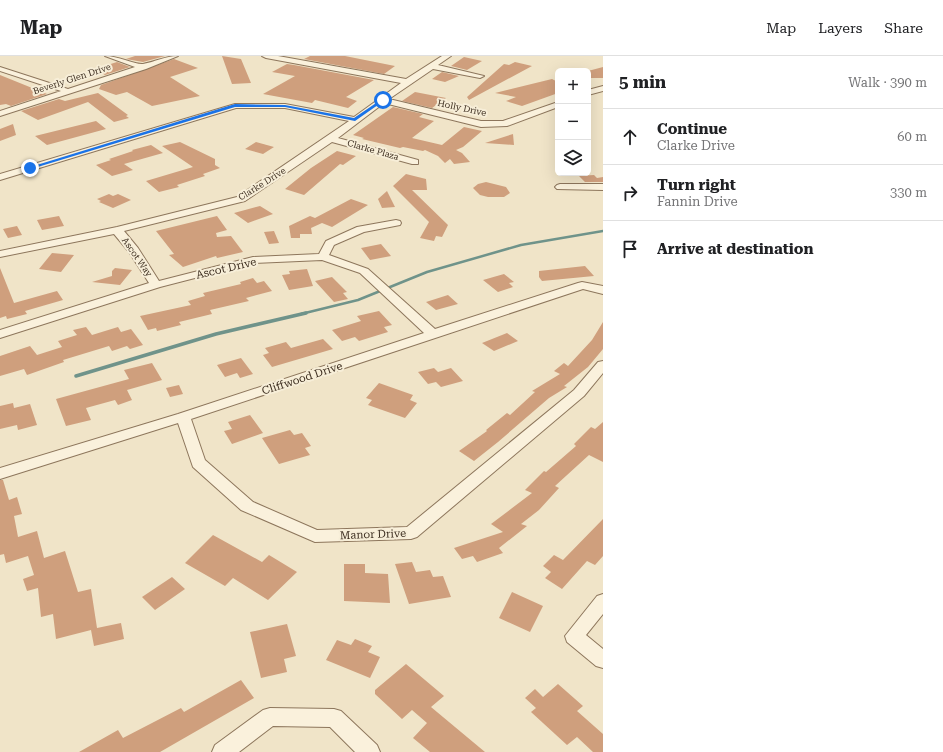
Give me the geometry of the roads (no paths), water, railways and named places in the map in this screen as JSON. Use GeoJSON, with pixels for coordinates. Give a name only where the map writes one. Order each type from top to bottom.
{"type":"FeatureCollection","features":[{"type":"Feature","properties":{"kind":"street"},"geometry":{"type":"LineString","coordinates":[[109,56],[143,67]]}},
{"type":"Feature","properties":{"kind":"street","name":"Beverly Glen Drive"},"geometry":{"type":"LineString","coordinates":[[0,114],[174,56]]}},
{"type":"Feature","properties":{"kind":"street"},"geometry":{"type":"LineString","coordinates":[[266,56],[407,82]]}},
{"type":"Feature","properties":{"kind":"street","name":"Clarke Drive"},"geometry":{"type":"LineString","coordinates":[[0,254],[117,230],[241,199],[331,138],[407,82],[447,56]]}},
{"type":"Feature","properties":{"kind":"street"},"geometry":{"type":"LineString","coordinates":[[431,66],[480,76]]}},
{"type":"Feature","properties":{"kind":"street"},"geometry":{"type":"LineString","coordinates":[[0,69],[68,91]]}},
{"type":"Feature","properties":{"kind":"street"},"geometry":{"type":"LineString","coordinates":[[591,92],[603,88]]}},
{"type":"Feature","properties":{"kind":"street","name":"Holly Drive"},"geometry":{"type":"LineString","coordinates":[[383,100],[481,124],[504,124],[555,105]]}},
{"type":"Feature","properties":{"kind":"street"},"geometry":{"type":"LineString","coordinates":[[0,177],[235,106],[285,106],[355,120]]}},
{"type":"Feature","properties":{"kind":"street","name":"Clarke Plaza"},"geometry":{"type":"LineString","coordinates":[[331,138],[415,162]]}},
{"type":"Feature","properties":{"kind":"street"},"geometry":{"type":"LineString","coordinates":[[560,187],[603,187]]}},
{"type":"Feature","properties":{"kind":"street"},"geometry":{"type":"LineString","coordinates":[[323,257],[330,243],[361,229],[396,223]]}},
{"type":"Feature","properties":{"kind":"street","name":"Ascot Way"},"geometry":{"type":"LineString","coordinates":[[117,230],[134,250],[156,285]]}},
{"type":"Feature","properties":{"kind":"street","name":"Ascot Drive"},"geometry":{"type":"LineString","coordinates":[[0,334],[156,285],[253,260],[323,257],[364,272],[434,335]]}},
{"type":"Feature","properties":{"kind":"street","name":"Cliffwood Drive"},"geometry":{"type":"LineString","coordinates":[[0,474],[582,286],[603,290]]}},
{"type":"Feature","properties":{"kind":"street","name":"Manor Drive"},"geometry":{"type":"LineString","coordinates":[[183,416],[198,462],[247,506],[315,536],[411,533],[579,393],[603,365]]}},
{"type":"Feature","properties":{"kind":"street"},"geometry":{"type":"LineString","coordinates":[[603,601],[574,636],[603,660]]}},
{"type":"Feature","properties":{"kind":"street"},"geometry":{"type":"LineString","coordinates":[[222,752],[270,717],[334,718],[370,752]]}},
{"type":"Feature","properties":{"kind":"waterway"},"geometry":{"type":"LineString","coordinates":[[301,314],[358,300],[427,272],[521,245],[603,231]]}},
{"type":"Feature","properties":{"kind":"waterway"},"geometry":{"type":"LineString","coordinates":[[76,376],[216,334],[306,313]]}}]}
